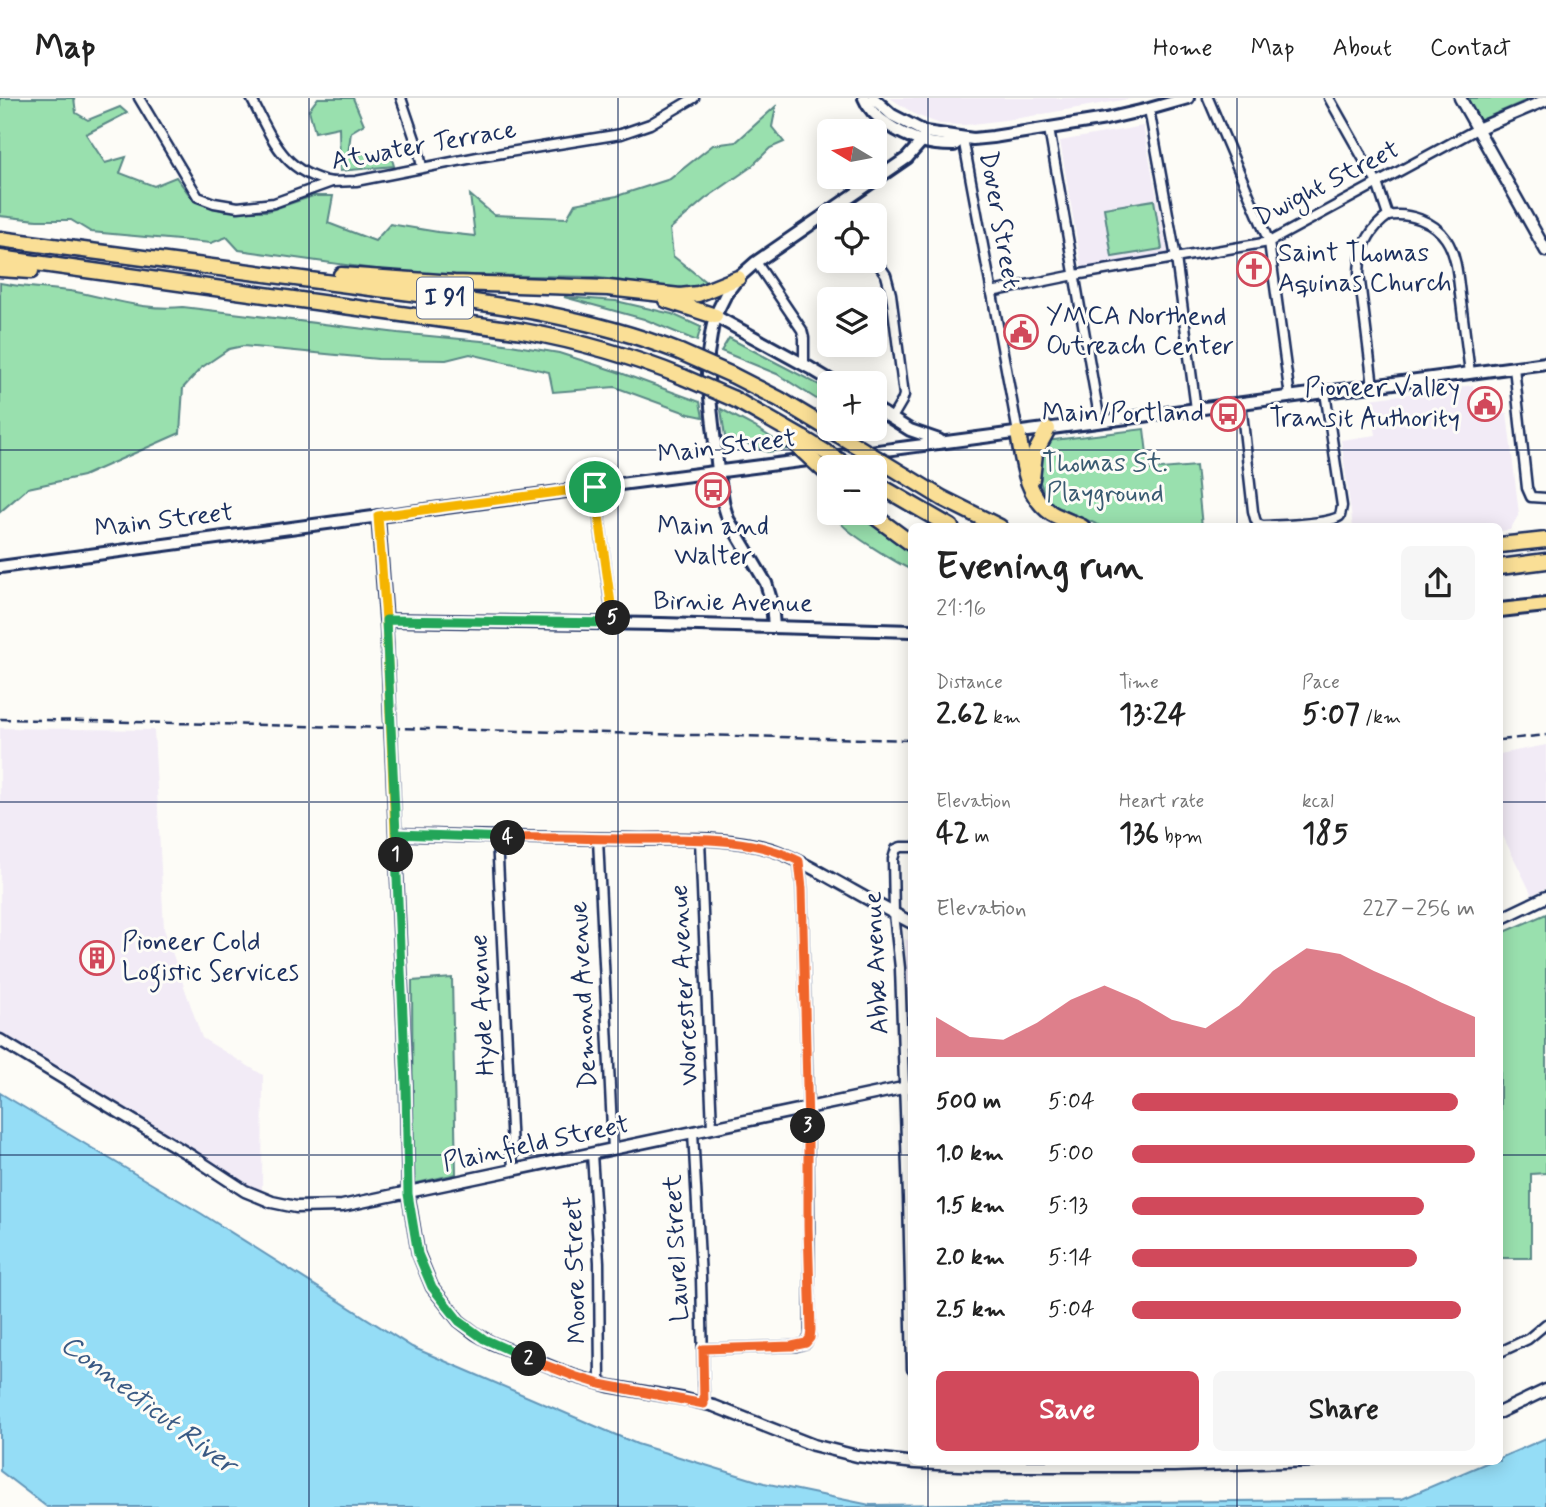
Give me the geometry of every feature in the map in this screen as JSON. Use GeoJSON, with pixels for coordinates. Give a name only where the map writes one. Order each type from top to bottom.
{"type":"FeatureCollection","features":[{"type":"Feature","properties":{"kind":"highway","name":"I 91"},"geometry":{"type":"LineString","coordinates":[[0,239],[541,312],[618,331],[680,352],[779,399],[954,504],[992,523]]}},
{"type":"Feature","properties":{"kind":"highway","name":"I 91"},"geometry":{"type":"LineString","coordinates":[[0,258],[537,334],[614,352],[683,377],[734,400],[827,455]]}},
{"type":"Feature","properties":{"kind":"highway"},"geometry":{"type":"LineString","coordinates":[[205,266],[454,283],[608,288],[680,296],[698,294],[738,278]]}},
{"type":"Feature","properties":{"kind":"highway"},"geometry":{"type":"LineString","coordinates":[[0,269],[200,287]]}},
{"type":"Feature","properties":{"kind":"highway"},"geometry":{"type":"LineString","coordinates":[[638,292],[716,316]]}},
{"type":"Feature","properties":{"kind":"highway"},"geometry":{"type":"LineString","coordinates":[[1031,487],[1033,458],[1048,429]]}},
{"type":"Feature","properties":{"kind":"highway"},"geometry":{"type":"LineString","coordinates":[[1018,433],[1023,464],[1039,501],[1056,516],[1073,523]]}},
{"type":"Feature","properties":{"kind":"highway"},"geometry":{"type":"LineString","coordinates":[[798,440],[817,461]]}},
{"type":"Feature","properties":{"kind":"highway"},"geometry":{"type":"LineString","coordinates":[[887,490],[944,523]]}},
{"type":"Feature","properties":{"kind":"highway"},"geometry":{"type":"LineString","coordinates":[[886,525],[908,541]]}},
{"type":"Feature","properties":{"kind":"highway"},"geometry":{"type":"LineString","coordinates":[[1504,545],[1546,538]]}},
{"type":"Feature","properties":{"kind":"highway"},"geometry":{"type":"LineString","coordinates":[[1503,567],[1546,561]]}},
{"type":"Feature","properties":{"kind":"main road"},"geometry":{"type":"LineString","coordinates":[[864,98],[867,105],[902,133],[963,138],[993,137],[1049,128],[1149,110],[1188,98]]}},
{"type":"Feature","properties":{"kind":"main road"},"geometry":{"type":"LineString","coordinates":[[873,98],[892,115],[924,136]]}},
{"type":"Feature","properties":{"kind":"main road"},"geometry":{"type":"LineString","coordinates":[[840,203],[907,158],[924,136]]}},
{"type":"Feature","properties":{"kind":"main road"},"geometry":{"type":"LineString","coordinates":[[774,626],[768,587],[726,513],[718,471],[707,363],[710,336],[716,316],[738,278],[817,220]]}},
{"type":"Feature","properties":{"kind":"main road"},"geometry":{"type":"LineString","coordinates":[[716,316],[817,373]]}},
{"type":"Feature","properties":{"kind":"main road","name":"Main Street"},"geometry":{"type":"LineString","coordinates":[[0,567],[1546,363]]}},
{"type":"Feature","properties":{"kind":"main road"},"geometry":{"type":"LineString","coordinates":[[887,415],[918,434],[945,442]]}},
{"type":"Feature","properties":{"kind":"main road"},"geometry":{"type":"LineString","coordinates":[[378,516],[386,620]]}},
{"type":"Feature","properties":{"kind":"main road"},"geometry":{"type":"LineString","coordinates":[[1503,610],[1546,605]]}},
{"type":"Feature","properties":{"kind":"main road","name":"Birnie Avenue"},"geometry":{"type":"LineString","coordinates":[[386,620],[908,631]]}},
{"type":"Feature","properties":{"kind":"street","name":"Atwater Terrace"},"geometry":{"type":"LineString","coordinates":[[139,98],[198,197],[238,207],[274,203],[332,182],[356,181],[422,167],[621,134],[650,124],[694,98]]}},
{"type":"Feature","properties":{"kind":"street"},"geometry":{"type":"LineString","coordinates":[[251,98],[284,156],[318,180],[332,182]]}},
{"type":"Feature","properties":{"kind":"street"},"geometry":{"type":"LineString","coordinates":[[401,98],[422,167]]}},
{"type":"Feature","properties":{"kind":"street"},"geometry":{"type":"LineString","coordinates":[[1208,98],[1269,242],[1290,397]]}},
{"type":"Feature","properties":{"kind":"street"},"geometry":{"type":"LineString","coordinates":[[1329,98],[1377,183],[1388,216]]}},
{"type":"Feature","properties":{"kind":"street"},"geometry":{"type":"LineString","coordinates":[[1460,98],[1546,251]]}},
{"type":"Feature","properties":{"kind":"street","name":"Dwight Street"},"geometry":{"type":"LineString","coordinates":[[991,292],[1269,242],[1477,129],[1546,100]]}},
{"type":"Feature","properties":{"kind":"street"},"geometry":{"type":"LineString","coordinates":[[1149,110],[1176,258],[1196,409]]}},
{"type":"Feature","properties":{"kind":"street"},"geometry":{"type":"LineString","coordinates":[[1049,128],[1100,422]]}},
{"type":"Feature","properties":{"kind":"street","name":"Dover Street"},"geometry":{"type":"LineString","coordinates":[[963,138],[1018,433]]}},
{"type":"Feature","properties":{"kind":"street"},"geometry":{"type":"LineString","coordinates":[[1373,386],[1359,261],[1364,243],[1388,216],[1419,219],[1434,227],[1446,239],[1456,266],[1470,373]]}},
{"type":"Feature","properties":{"kind":"street"},"geometry":{"type":"LineString","coordinates":[[757,262],[802,330],[804,365]]}},
{"type":"Feature","properties":{"kind":"street"},"geometry":{"type":"LineString","coordinates":[[886,273],[904,396],[892,418]]}},
{"type":"Feature","properties":{"kind":"street"},"geometry":{"type":"LineString","coordinates":[[1514,367],[1527,488],[1531,497],[1546,498]]}},
{"type":"Feature","properties":{"kind":"street"},"geometry":{"type":"LineString","coordinates":[[1301,523],[1336,520],[1340,516],[1342,506],[1325,392]]}},
{"type":"Feature","properties":{"kind":"street"},"geometry":{"type":"LineString","coordinates":[[1241,404],[1256,523]]}},
{"type":"Feature","properties":{"kind":"street"},"geometry":{"type":"LineString","coordinates":[[595,487],[613,623]]}},
{"type":"Feature","properties":{"kind":"street"},"geometry":{"type":"LineString","coordinates":[[386,620],[406,1085],[408,1194],[418,1254],[432,1287],[459,1321],[476,1334],[556,1370],[600,1384],[726,1410],[831,1451],[908,1461]]}},
{"type":"Feature","properties":{"kind":"street"},"geometry":{"type":"LineString","coordinates":[[396,834],[700,840],[754,845],[799,861],[908,921]]}},
{"type":"Feature","properties":{"kind":"street","name":"Hyde Avenue"},"geometry":{"type":"LineString","coordinates":[[497,838],[513,1170]]}},
{"type":"Feature","properties":{"kind":"street","name":"Demond Avenue"},"geometry":{"type":"LineString","coordinates":[[598,839],[612,1149]]}},
{"type":"Feature","properties":{"kind":"street","name":"Worcester Avenue"},"geometry":{"type":"LineString","coordinates":[[700,840],[712,1128]]}},
{"type":"Feature","properties":{"kind":"street","name":"Abbe Avenue"},"geometry":{"type":"LineString","coordinates":[[908,847],[896,849],[893,859],[894,914],[908,1087]]}},
{"type":"Feature","properties":{"kind":"street"},"geometry":{"type":"LineString","coordinates":[[703,1349],[792,1346],[809,1340],[811,1330],[808,1108],[799,861]]}},
{"type":"Feature","properties":{"kind":"street"},"geometry":{"type":"LineString","coordinates":[[1503,918],[1546,897]]}},
{"type":"Feature","properties":{"kind":"street","name":"Plainfield Street"},"geometry":{"type":"LineString","coordinates":[[0,1040],[245,1191],[263,1199],[296,1207],[342,1206],[408,1194],[908,1087]]}},
{"type":"Feature","properties":{"kind":"street","name":"Laurel Street"},"geometry":{"type":"LineString","coordinates":[[692,1132],[701,1278],[704,1404]]}},
{"type":"Feature","properties":{"kind":"street","name":"Moore Street"},"geometry":{"type":"LineString","coordinates":[[593,1154],[600,1384]]}},
{"type":"Feature","properties":{"kind":"street"},"geometry":{"type":"LineString","coordinates":[[1503,1351],[1528,1339],[1546,1324]]}},
{"type":"Feature","properties":{"kind":"street"},"geometry":{"type":"LineString","coordinates":[[1503,1411],[1546,1390]]}},
{"type":"Feature","properties":{"kind":"shaded area"},"geometry":{"type":"Polygon","coordinates":[[[890,98],[1134,98],[965,125],[940,124],[916,115],[890,98]]]}},
{"type":"Feature","properties":{"kind":"shaded area"},"geometry":{"type":"Polygon","coordinates":[[[1143,126],[1168,253],[1082,269],[1060,141],[1143,126]]]}},
{"type":"Feature","properties":{"kind":"shaded area"},"geometry":{"type":"Polygon","coordinates":[[[1473,385],[1476,416],[1507,413],[1519,514],[1510,530],[1503,531],[1503,523],[1352,523],[1341,440],[1376,435],[1370,399],[1473,385]]]}},
{"type":"Feature","properties":{"kind":"shaded area","name":"Pioneer Cold Logistic Services"},"geometry":{"type":"Polygon","coordinates":[[[0,728],[154,730],[164,929],[202,1038],[263,1075],[262,1190],[243,1184],[0,1033],[0,728]]]}},
{"type":"Feature","properties":{"kind":"shaded area"},"geometry":{"type":"Polygon","coordinates":[[[1546,745],[1546,888],[1532,895],[1503,836],[1503,753],[1546,745]]]}},
{"type":"Feature","properties":{"kind":"shaded area"},"geometry":{"type":"Polygon","coordinates":[[[905,939],[908,940],[908,1004],[905,939]]]}},
{"type":"Feature","properties":{"kind":"green space"},"geometry":{"type":"Polygon","coordinates":[[[0,98],[74,98],[76,113],[88,120],[120,107],[127,113],[86,134],[105,163],[126,157],[120,173],[154,186],[176,177],[194,201],[224,211],[268,211],[313,196],[333,196],[328,223],[375,241],[390,224],[475,236],[470,195],[494,215],[567,218],[575,204],[617,196],[670,179],[713,145],[736,142],[776,106],[772,127],[784,142],[770,148],[751,167],[705,199],[670,229],[673,256],[707,283],[690,290],[592,277],[417,274],[239,250],[227,237],[211,243],[91,232],[71,220],[0,216],[0,98]]]}},
{"type":"Feature","properties":{"kind":"green space"},"geometry":{"type":"Polygon","coordinates":[[[318,98],[353,98],[364,124],[351,132],[348,154],[390,152],[394,166],[340,171],[339,127],[315,132],[309,110],[318,98]]]}},
{"type":"Feature","properties":{"kind":"green space"},"geometry":{"type":"Polygon","coordinates":[[[1465,98],[1532,98],[1479,121],[1465,98]]]}},
{"type":"Feature","properties":{"kind":"green space"},"geometry":{"type":"Polygon","coordinates":[[[1154,200],[1162,249],[1112,257],[1104,208],[1154,200]]]}},
{"type":"Feature","properties":{"kind":"green space"},"geometry":{"type":"Polygon","coordinates":[[[0,283],[76,292],[142,306],[183,307],[492,342],[559,353],[700,402],[703,417],[615,387],[553,392],[549,372],[470,354],[446,360],[378,359],[243,346],[229,349],[201,368],[183,388],[180,433],[83,476],[28,488],[0,512],[0,283]]]}},
{"type":"Feature","properties":{"kind":"green space"},"geometry":{"type":"Polygon","coordinates":[[[564,297],[616,301],[672,314],[701,327],[697,341],[644,319],[564,297]]]}},
{"type":"Feature","properties":{"kind":"green space"},"geometry":{"type":"Polygon","coordinates":[[[729,338],[817,384],[817,399],[777,374],[721,351],[729,338]]]}},
{"type":"Feature","properties":{"kind":"green space"},"geometry":{"type":"Polygon","coordinates":[[[721,409],[789,449],[767,452],[725,437],[721,409]]]}},
{"type":"Feature","properties":{"kind":"green space","name":"Thomas St. Playground"},"geometry":{"type":"Polygon","coordinates":[[[1144,429],[1149,470],[1196,466],[1202,523],[1094,523],[1055,506],[1047,498],[1038,478],[1037,465],[1046,441],[1144,429]]]}},
{"type":"Feature","properties":{"kind":"green space"},"geometry":{"type":"Polygon","coordinates":[[[843,525],[876,525],[908,549],[908,568],[885,555],[843,525]]]}},
{"type":"Feature","properties":{"kind":"green space"},"geometry":{"type":"Polygon","coordinates":[[[1546,914],[1546,1173],[1531,1174],[1531,1258],[1503,1258],[1503,933],[1546,914]]]}},
{"type":"Feature","properties":{"kind":"green space"},"geometry":{"type":"Polygon","coordinates":[[[452,978],[456,1174],[413,1184],[412,981],[452,978]]]}},
{"type":"Feature","properties":{"kind":"water","name":"Connecticut River"},"geometry":{"type":"Polygon","coordinates":[[[0,1093],[202,1214],[412,1347],[637,1444],[764,1483],[870,1505],[1402,1499],[1482,1465],[1503,1465],[1503,1457],[1546,1438],[1546,1507],[47,1507],[0,1471],[0,1093]]]}},
{"type":"Feature","properties":{"kind":"railway"},"geometry":{"type":"LineString","coordinates":[[0,719],[908,740]]}},
{"type":"Feature","properties":{"kind":"railway"},"geometry":{"type":"LineString","coordinates":[[1503,740],[1546,735]]}},
{"type":"Feature","properties":{"kind":"place","name":"Saint Thomas Aquinas Church"},"geometry":{"type":"Point","coordinates":[1254,269]}},
{"type":"Feature","properties":{"kind":"place","name":"YMCA Northend Outreach Center"},"geometry":{"type":"Point","coordinates":[1021,332]}},
{"type":"Feature","properties":{"kind":"place","name":"Pioneer Valley Transit Authority"},"geometry":{"type":"Point","coordinates":[1485,404]}},
{"type":"Feature","properties":{"kind":"place","name":"Main/Portland"},"geometry":{"type":"Point","coordinates":[1228,414]}},
{"type":"Feature","properties":{"kind":"place","name":"Main and Walter"},"geometry":{"type":"Point","coordinates":[713,490]}},
{"type":"Feature","properties":{"kind":"place","name":"Pioneer Cold Logistic Services"},"geometry":{"type":"Point","coordinates":[97,958]}},
{"type":"Feature","properties":{"kind":"route"},"geometry":{"type":"LineString","coordinates":[[595,487],[378,516],[386,620],[389,713],[392,750],[396,834],[408,1194],[418,1254],[432,1287],[459,1321],[470,1330],[537,1363],[583,1379],[704,1404],[703,1349],[798,1346],[808,1342],[810,1336],[808,1101],[799,861],[762,847],[687,839],[497,838],[396,834],[386,620],[613,623],[595,487]]}}]}
